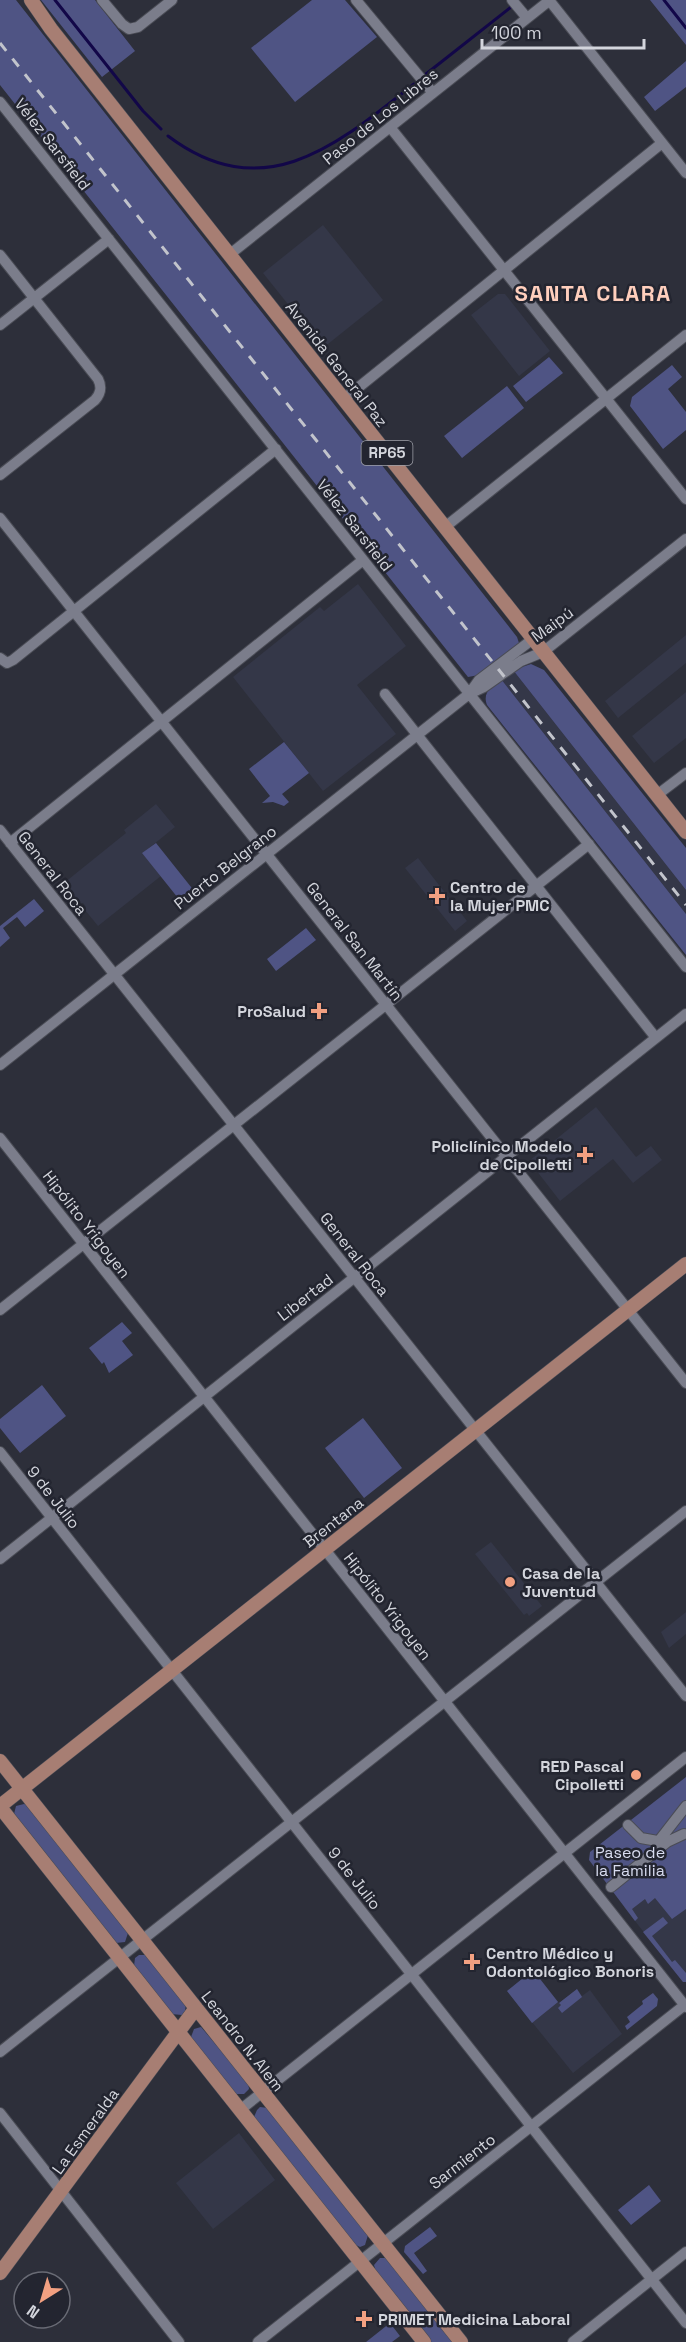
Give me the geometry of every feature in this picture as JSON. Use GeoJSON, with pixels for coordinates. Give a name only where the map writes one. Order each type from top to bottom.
{"type":"FeatureCollection","features":[{"type":"Feature","properties":{"kind":"main road","name":"Avenida General Paz"},"geometry":{"type":"LineString","coordinates":[[24,0],[51,29]]}},
{"type":"Feature","properties":{"kind":"main road","name":"Avenida General Paz"},"geometry":{"type":"LineString","coordinates":[[31,0],[51,29],[686,831]]}},
{"type":"Feature","properties":{"kind":"main road","name":"Brentana"},"geometry":{"type":"LineString","coordinates":[[0,1806],[686,1264]]}},
{"type":"Feature","properties":{"kind":"main road","name":"Leandro N. Alem"},"geometry":{"type":"LineString","coordinates":[[0,1761],[460,2342]]}},
{"type":"Feature","properties":{"kind":"main road"},"geometry":{"type":"LineString","coordinates":[[0,1806],[424,2342]]}},
{"type":"Feature","properties":{"kind":"main road","name":"La Esmeralda"},"geometry":{"type":"LineString","coordinates":[[0,2273],[196,2008]]}},
{"type":"Feature","properties":{"kind":"street"},"geometry":{"type":"LineString","coordinates":[[102,0],[129,29],[136,28],[172,0]]}},
{"type":"Feature","properties":{"kind":"street"},"geometry":{"type":"LineString","coordinates":[[356,0],[434,93]]}},
{"type":"Feature","properties":{"kind":"street"},"geometry":{"type":"LineString","coordinates":[[512,0],[527,18]]}},
{"type":"Feature","properties":{"kind":"street"},"geometry":{"type":"LineString","coordinates":[[550,0],[686,173]]}},
{"type":"Feature","properties":{"kind":"street","name":"Paso de Los Libres"},"geometry":{"type":"LineString","coordinates":[[230,255],[550,0]]}},
{"type":"Feature","properties":{"kind":"street","name":"Vélez Sarsfield"},"geometry":{"type":"LineString","coordinates":[[0,102],[686,967]]}},
{"type":"Feature","properties":{"kind":"street"},"geometry":{"type":"LineString","coordinates":[[390,127],[686,500]]}},
{"type":"Feature","properties":{"kind":"street"},"geometry":{"type":"LineString","coordinates":[[344,399],[662,142]]}},
{"type":"Feature","properties":{"kind":"street"},"geometry":{"type":"LineString","coordinates":[[0,325],[108,239]]}},
{"type":"Feature","properties":{"kind":"street"},"geometry":{"type":"LineString","coordinates":[[0,255],[98,379],[101,390],[95,400],[0,475]]}},
{"type":"Feature","properties":{"kind":"street"},"geometry":{"type":"LineString","coordinates":[[445,527],[686,335]]}},
{"type":"Feature","properties":{"kind":"street"},"geometry":{"type":"LineString","coordinates":[[0,658],[5,662],[12,661],[276,449]]}},
{"type":"Feature","properties":{"kind":"street","name":"General San Martín"},"geometry":{"type":"LineString","coordinates":[[0,518],[686,1383]]}},
{"type":"Feature","properties":{"kind":"street","name":"Maipú"},"geometry":{"type":"LineString","coordinates":[[469,694],[484,687],[521,661],[543,652],[686,539]]}},
{"type":"Feature","properties":{"kind":"street"},"geometry":{"type":"LineString","coordinates":[[10,843],[363,560]]}},
{"type":"Feature","properties":{"kind":"street","name":"Maipú"},"geometry":{"type":"LineString","coordinates":[[469,694],[479,680],[533,639]]}},
{"type":"Feature","properties":{"kind":"street"},"geometry":{"type":"LineString","coordinates":[[385,694],[657,1038]]}},
{"type":"Feature","properties":{"kind":"street","name":"Puerto Belgrano"},"geometry":{"type":"LineString","coordinates":[[0,1065],[469,694]]}},
{"type":"Feature","properties":{"kind":"street"},"geometry":{"type":"LineString","coordinates":[[657,795],[686,773]]}},
{"type":"Feature","properties":{"kind":"street","name":"General Roca"},"geometry":{"type":"LineString","coordinates":[[0,830],[686,1696]]}},
{"type":"Feature","properties":{"kind":"street"},"geometry":{"type":"LineString","coordinates":[[0,1310],[589,844]]}},
{"type":"Feature","properties":{"kind":"street","name":"Libertad"},"geometry":{"type":"LineString","coordinates":[[0,1559],[686,1014]]}},
{"type":"Feature","properties":{"kind":"street","name":"Hipólito Yrigoyen"},"geometry":{"type":"LineString","coordinates":[[0,1138],[686,2005]]}},
{"type":"Feature","properties":{"kind":"street","name":"9 de Julio"},"geometry":{"type":"LineString","coordinates":[[0,1452],[686,2323]]}},
{"type":"Feature","properties":{"kind":"street"},"geometry":{"type":"LineString","coordinates":[[0,2052],[686,1511]]}},
{"type":"Feature","properties":{"kind":"street"},"geometry":{"type":"LineString","coordinates":[[240,2110],[686,1757]]}},
{"type":"Feature","properties":{"kind":"street"},"geometry":{"type":"LineString","coordinates":[[611,1887],[662,1842],[686,1806]]}},
{"type":"Feature","properties":{"kind":"street"},"geometry":{"type":"LineString","coordinates":[[628,1825],[641,1838],[662,1842],[684,1834]]}},
{"type":"Feature","properties":{"kind":"street","name":"Sarmiento"},"geometry":{"type":"LineString","coordinates":[[258,2342],[686,2005]]}},
{"type":"Feature","properties":{"kind":"street"},"geometry":{"type":"LineString","coordinates":[[0,2113],[179,2342]]}},
{"type":"Feature","properties":{"kind":"street"},"geometry":{"type":"LineString","coordinates":[[573,2342],[686,2252]]}},
{"type":"Feature","properties":{"kind":"shaded area"},"geometry":{"type":"Polygon","coordinates":[[[323,225],[383,300],[323,348],[263,273],[323,225]]]}},
{"type":"Feature","properties":{"kind":"shaded area"},"geometry":{"type":"Polygon","coordinates":[[[498,294],[505,294],[550,351],[519,376],[471,315],[498,294]]]}},
{"type":"Feature","properties":{"kind":"shaded area"},"geometry":{"type":"Polygon","coordinates":[[[358,584],[406,646],[357,685],[396,734],[323,791],[233,677],[320,607],[324,611],[358,584]]]}},
{"type":"Feature","properties":{"kind":"shaded area"},"geometry":{"type":"Polygon","coordinates":[[[686,635],[686,663],[618,718],[605,701],[686,635]]]}},
{"type":"Feature","properties":{"kind":"shaded area"},"geometry":{"type":"Polygon","coordinates":[[[513,670],[686,890],[686,914],[501,679],[513,670]]]}},
{"type":"Feature","properties":{"kind":"shaded area"},"geometry":{"type":"Polygon","coordinates":[[[686,692],[686,738],[654,763],[632,736],[686,692]]]}},
{"type":"Feature","properties":{"kind":"shaded area"},"geometry":{"type":"Polygon","coordinates":[[[156,804],[175,827],[143,853],[161,876],[98,926],[85,910],[83,903],[80,903],[64,883],[126,833],[124,830],[156,804]]]}},
{"type":"Feature","properties":{"kind":"shaded area","name":"Centro de la Mujer PMC"},"geometry":{"type":"Polygon","coordinates":[[[418,858],[467,921],[455,931],[405,868],[418,858]]]}},
{"type":"Feature","properties":{"kind":"shaded area","name":"Policlínico Modelo de Cipolletti"},"geometry":{"type":"Polygon","coordinates":[[[596,1107],[636,1157],[651,1146],[662,1160],[633,1183],[613,1159],[560,1201],[529,1161],[596,1107]]]}},
{"type":"Feature","properties":{"kind":"shaded area","name":"Casa de la Juventud"},"geometry":{"type":"Polygon","coordinates":[[[491,1542],[542,1606],[529,1616],[527,1613],[524,1615],[475,1554],[491,1542]]]}},
{"type":"Feature","properties":{"kind":"shaded area"},"geometry":{"type":"Polygon","coordinates":[[[686,1612],[686,1634],[669,1648],[661,1632],[686,1612]]]}},
{"type":"Feature","properties":{"kind":"shaded area"},"geometry":{"type":"Polygon","coordinates":[[[681,1862],[686,1868],[686,1982],[683,1982],[624,1907],[681,1862]]]}},
{"type":"Feature","properties":{"kind":"shaded area"},"geometry":{"type":"Polygon","coordinates":[[[533,1970],[559,2003],[577,1989],[582,1996],[590,1990],[622,2034],[573,2073],[507,1991],[533,1970]]]}},
{"type":"Feature","properties":{"kind":"shaded area"},"geometry":{"type":"Polygon","coordinates":[[[239,2133],[275,2180],[213,2229],[176,2183],[239,2133]]]}},
{"type":"Feature","properties":{"kind":"green space"},"geometry":{"type":"Polygon","coordinates":[[[0,0],[16,0],[517,637],[519,643],[516,647],[479,675],[468,677],[0,85],[0,0]]]}},
{"type":"Feature","properties":{"kind":"green space"},"geometry":{"type":"Polygon","coordinates":[[[41,0],[95,0],[135,51],[102,77],[41,0]]]}},
{"type":"Feature","properties":{"kind":"green space"},"geometry":{"type":"Polygon","coordinates":[[[312,0],[345,0],[377,37],[295,102],[251,48],[312,0]]]}},
{"type":"Feature","properties":{"kind":"green space"},"geometry":{"type":"Polygon","coordinates":[[[650,0],[686,0],[686,45],[650,0]]]}},
{"type":"Feature","properties":{"kind":"green space"},"geometry":{"type":"Polygon","coordinates":[[[686,61],[686,87],[655,111],[644,97],[686,61]]]}},
{"type":"Feature","properties":{"kind":"green space"},"geometry":{"type":"Polygon","coordinates":[[[549,357],[563,373],[526,402],[513,386],[549,357]]]}},
{"type":"Feature","properties":{"kind":"green space"},"geometry":{"type":"Polygon","coordinates":[[[672,365],[682,377],[668,389],[686,412],[686,430],[663,449],[630,406],[632,397],[672,365]]]}},
{"type":"Feature","properties":{"kind":"green space"},"geometry":{"type":"Polygon","coordinates":[[[507,386],[524,408],[462,458],[444,436],[507,386]]]}},
{"type":"Feature","properties":{"kind":"green space"},"geometry":{"type":"Polygon","coordinates":[[[531,664],[544,670],[686,848],[686,890],[513,670],[531,664]]]}},
{"type":"Feature","properties":{"kind":"green space"},"geometry":{"type":"Polygon","coordinates":[[[501,679],[686,914],[686,955],[487,705],[487,693],[501,679]]]}},
{"type":"Feature","properties":{"kind":"green space"},"geometry":{"type":"Polygon","coordinates":[[[284,742],[309,773],[282,794],[289,802],[284,806],[273,802],[262,803],[270,796],[249,769],[284,742]]]}},
{"type":"Feature","properties":{"kind":"green space"},"geometry":{"type":"Polygon","coordinates":[[[156,843],[195,892],[182,903],[142,853],[156,843]]]}},
{"type":"Feature","properties":{"kind":"green space"},"geometry":{"type":"Polygon","coordinates":[[[34,899],[44,911],[25,927],[17,917],[3,928],[10,938],[0,947],[0,926],[34,899]]]}},
{"type":"Feature","properties":{"kind":"green space"},"geometry":{"type":"Polygon","coordinates":[[[306,928],[316,940],[276,971],[267,959],[306,928]]]}},
{"type":"Feature","properties":{"kind":"green space"},"geometry":{"type":"Polygon","coordinates":[[[122,1322],[132,1333],[122,1341],[133,1355],[109,1373],[104,1362],[102,1364],[89,1348],[122,1322]]]}},
{"type":"Feature","properties":{"kind":"green space"},"geometry":{"type":"Polygon","coordinates":[[[42,1385],[66,1416],[20,1453],[0,1428],[0,1419],[42,1385]]]}},
{"type":"Feature","properties":{"kind":"green space"},"geometry":{"type":"Polygon","coordinates":[[[363,1418],[402,1468],[364,1498],[325,1448],[363,1418]]]}},
{"type":"Feature","properties":{"kind":"green space","name":"Paseo de la Familia"},"geometry":{"type":"Polygon","coordinates":[[[686,1777],[686,1909],[672,1919],[655,1898],[648,1904],[645,1899],[632,1909],[638,1918],[635,1921],[589,1860],[590,1852],[686,1777]]]}},
{"type":"Feature","properties":{"kind":"green space"},"geometry":{"type":"Polygon","coordinates":[[[28,1805],[128,1933],[125,1942],[116,1943],[14,1814],[16,1806],[28,1805]]]}},
{"type":"Feature","properties":{"kind":"green space"},"geometry":{"type":"Polygon","coordinates":[[[663,1917],[668,1923],[652,1936],[672,1962],[675,1960],[686,1973],[686,1982],[683,1982],[643,1932],[663,1917]]]}},
{"type":"Feature","properties":{"kind":"green space"},"geometry":{"type":"Polygon","coordinates":[[[139,1955],[146,1955],[186,2004],[182,2015],[171,2014],[134,1966],[135,1958],[139,1955]]]}},
{"type":"Feature","properties":{"kind":"green space"},"geometry":{"type":"Polygon","coordinates":[[[533,1970],[558,2002],[532,2023],[507,1991],[533,1970]]]}},
{"type":"Feature","properties":{"kind":"green space"},"geometry":{"type":"Polygon","coordinates":[[[577,1989],[582,1997],[562,2013],[558,2008],[561,2005],[559,2003],[577,1989]]]}},
{"type":"Feature","properties":{"kind":"green space"},"geometry":{"type":"Polygon","coordinates":[[[653,1993],[658,1999],[657,2006],[627,2030],[625,2026],[630,2022],[627,2017],[653,1993]]]}},
{"type":"Feature","properties":{"kind":"green space"},"geometry":{"type":"Polygon","coordinates":[[[201,2027],[248,2082],[249,2089],[244,2094],[235,2094],[191,2037],[194,2029],[201,2027]]]}},
{"type":"Feature","properties":{"kind":"green space"},"geometry":{"type":"Polygon","coordinates":[[[260,2107],[268,2108],[368,2235],[365,2245],[360,2247],[354,2244],[254,2117],[260,2107]]]}},
{"type":"Feature","properties":{"kind":"green space"},"geometry":{"type":"Polygon","coordinates":[[[649,2185],[661,2201],[631,2225],[618,2210],[649,2185]]]}},
{"type":"Feature","properties":{"kind":"green space"},"geometry":{"type":"Polygon","coordinates":[[[430,2227],[437,2236],[414,2253],[427,2271],[423,2274],[404,2252],[405,2246],[430,2227]]]}},
{"type":"Feature","properties":{"kind":"green space"},"geometry":{"type":"Polygon","coordinates":[[[380,2258],[387,2258],[454,2342],[431,2342],[376,2272],[374,2265],[380,2258]]]}},
{"type":"Feature","properties":{"kind":"green space"},"geometry":{"type":"Polygon","coordinates":[[[390,2323],[400,2336],[392,2342],[366,2342],[390,2323]]]}},
{"type":"Feature","properties":{"kind":"waterway"},"geometry":{"type":"LineString","coordinates":[[55,0],[143,111],[161,129]]}},
{"type":"Feature","properties":{"kind":"waterway"},"geometry":{"type":"LineString","coordinates":[[664,0],[686,28]]}},
{"type":"Feature","properties":{"kind":"waterway"},"geometry":{"type":"LineString","coordinates":[[426,74],[511,7]]}},
{"type":"Feature","properties":{"kind":"waterway"},"geometry":{"type":"LineString","coordinates":[[168,136],[203,157],[236,167],[268,167],[298,160],[328,146],[357,128],[414,84]]}},
{"type":"Feature","properties":{"kind":"railway"},"geometry":{"type":"LineString","coordinates":[[0,43],[686,905]]}},
{"type":"Feature","properties":{"kind":"place","name":"Centro de la Mujer PMC"},"geometry":{"type":"Point","coordinates":[437,896]}},
{"type":"Feature","properties":{"kind":"place","name":"ProSalud"},"geometry":{"type":"Point","coordinates":[319,1011]}},
{"type":"Feature","properties":{"kind":"place","name":"Policlínico Modelo de Cipolletti"},"geometry":{"type":"Point","coordinates":[585,1155]}},
{"type":"Feature","properties":{"kind":"place","name":"Casa de la Juventud"},"geometry":{"type":"Point","coordinates":[510,1582]}},
{"type":"Feature","properties":{"kind":"place","name":"RED Pascal Cipolletti"},"geometry":{"type":"Point","coordinates":[636,1775]}},
{"type":"Feature","properties":{"kind":"place","name":"Centro Médico y Odontológico Bonoris"},"geometry":{"type":"Point","coordinates":[472,1962]}},
{"type":"Feature","properties":{"kind":"place","name":"PRIMET Medicina Laboral"},"geometry":{"type":"Point","coordinates":[364,2319]}},
{"type":"Feature","properties":{"kind":"district","name":"SANTA CLARA"},"geometry":{"type":"Point","coordinates":[593,293]}}]}
